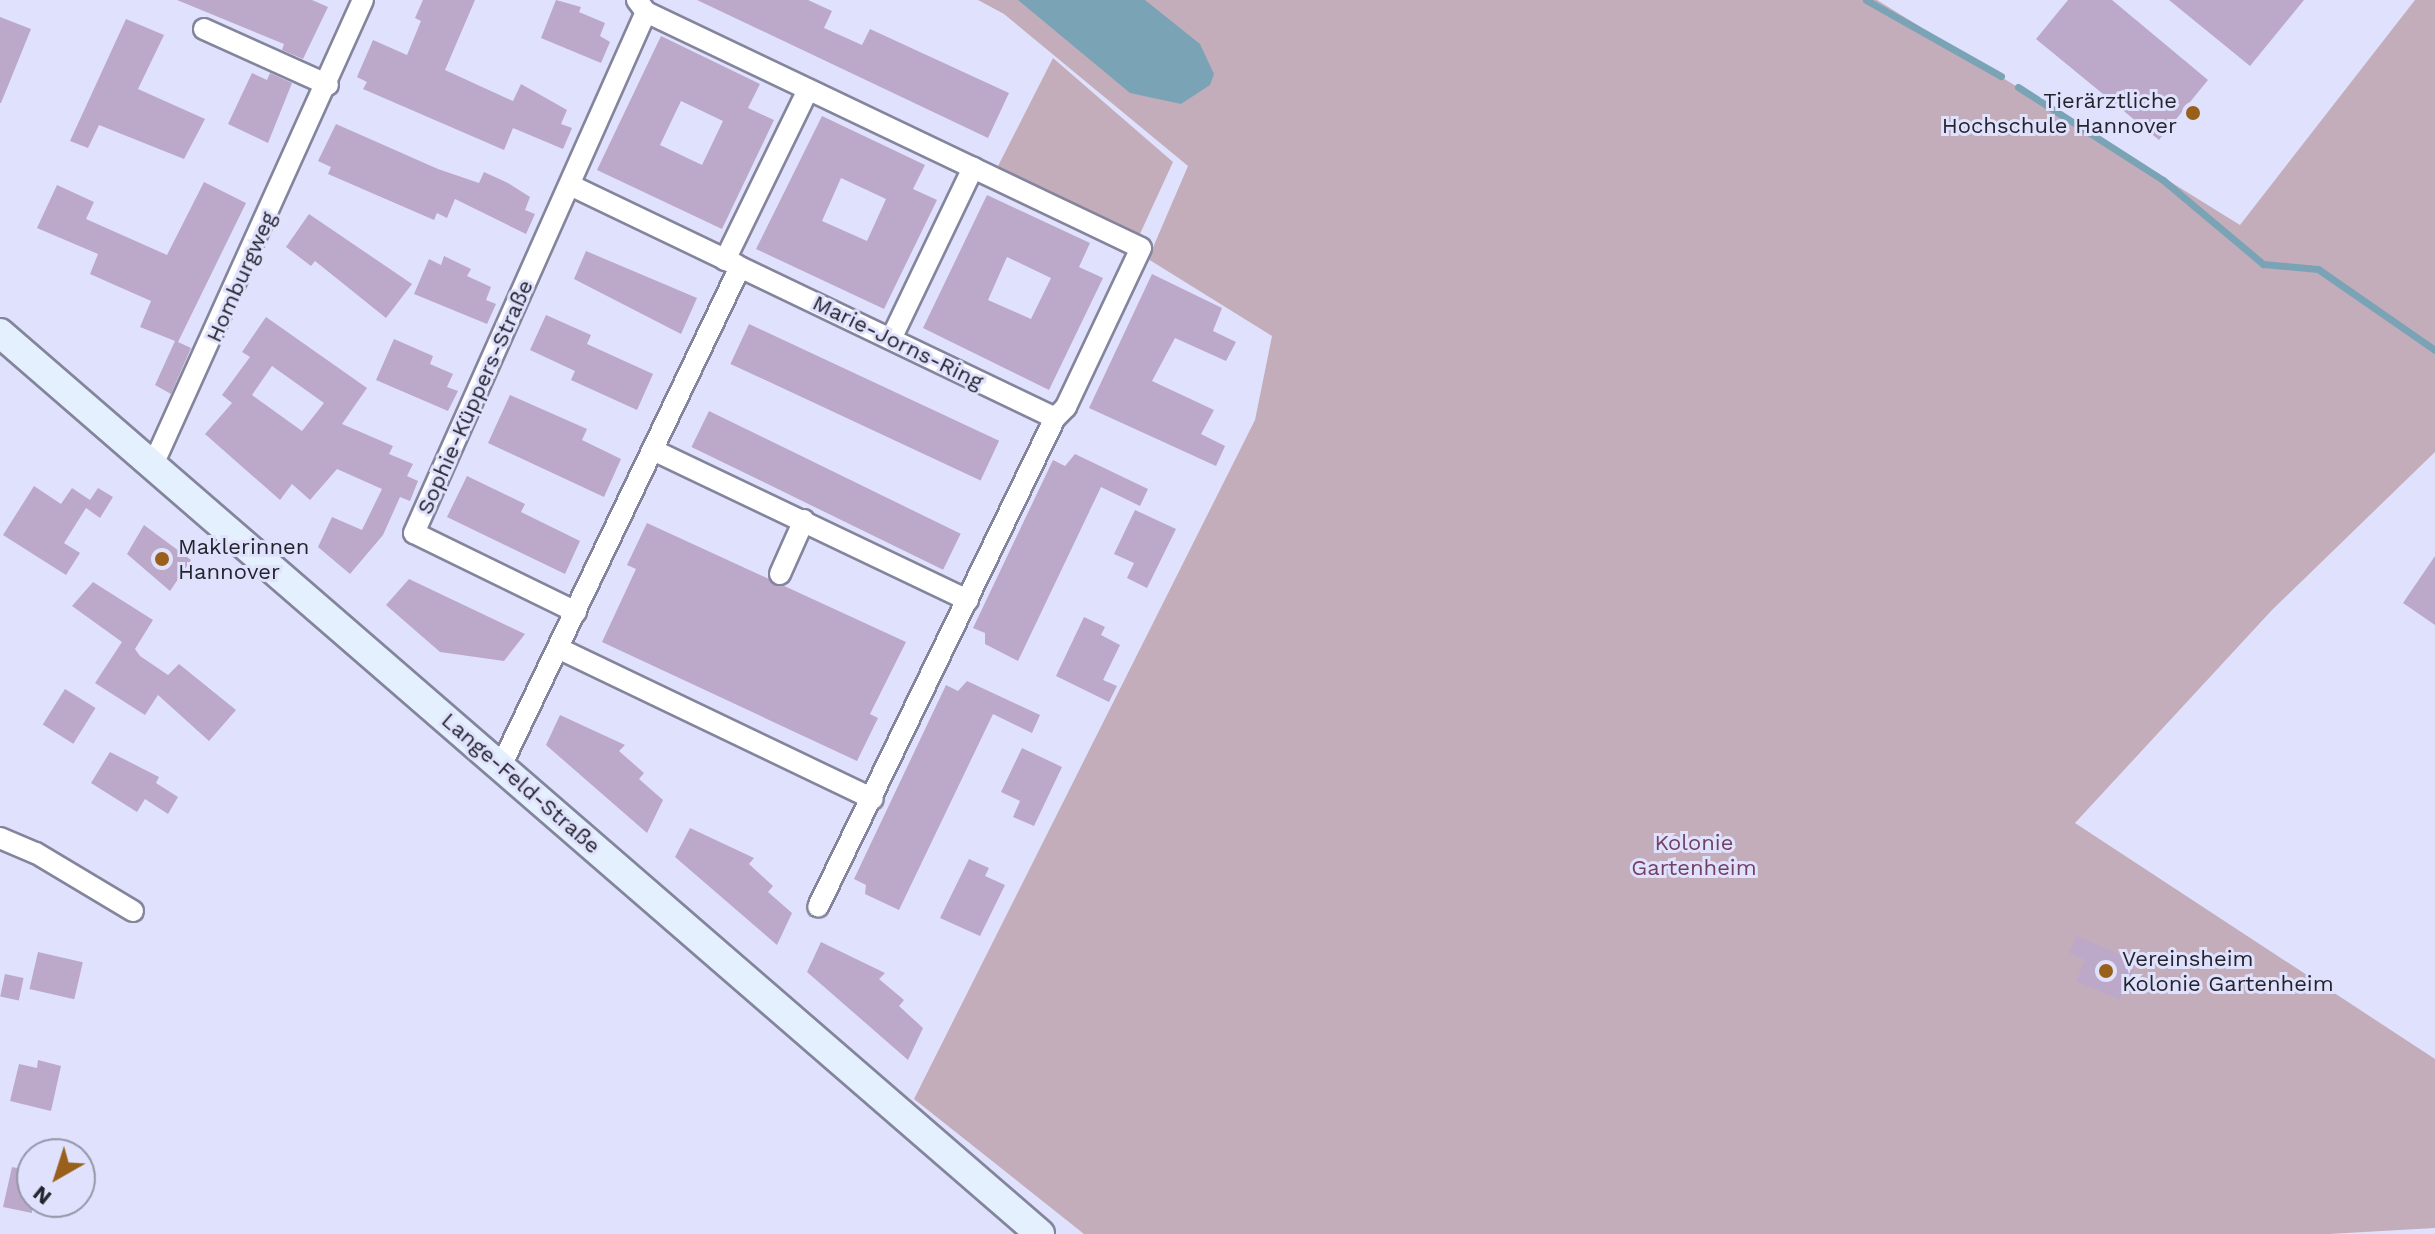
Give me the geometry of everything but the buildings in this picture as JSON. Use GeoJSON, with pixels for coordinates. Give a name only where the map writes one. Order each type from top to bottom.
{"type":"FeatureCollection","features":[{"type":"Feature","properties":{"kind":"street","name":"Homburgweg"},"geometry":{"type":"LineString","coordinates":[[152,467],[328,85],[363,0]]}},
{"type":"Feature","properties":{"kind":"street"},"geometry":{"type":"LineString","coordinates":[[641,6],[808,90],[1141,248],[1066,407],[1055,418],[818,907]]}},
{"type":"Feature","properties":{"kind":"street","name":"Sophie-Küppers-Straße"},"geometry":{"type":"LineString","coordinates":[[576,612],[414,533],[570,185],[641,6]]}},
{"type":"Feature","properties":{"kind":"street"},"geometry":{"type":"LineString","coordinates":[[204,29],[328,85]]}},
{"type":"Feature","properties":{"kind":"street"},"geometry":{"type":"LineString","coordinates":[[501,766],[653,450],[808,90]]}},
{"type":"Feature","properties":{"kind":"street"},"geometry":{"type":"LineString","coordinates":[[891,339],[973,168]]}},
{"type":"Feature","properties":{"kind":"street"},"geometry":{"type":"LineString","coordinates":[[570,185],[732,263]]}},
{"type":"Feature","properties":{"kind":"street","name":"Marie-Jorns-Ring"},"geometry":{"type":"LineString","coordinates":[[732,263],[1055,418]]}},
{"type":"Feature","properties":{"kind":"street","name":"Lange-Feld-Straße"},"geometry":{"type":"LineString","coordinates":[[0,333],[1040,1234]]}},
{"type":"Feature","properties":{"kind":"street"},"geometry":{"type":"LineString","coordinates":[[653,450],[968,600]]}},
{"type":"Feature","properties":{"kind":"street"},"geometry":{"type":"LineString","coordinates":[[780,574],[804,520]]}},
{"type":"Feature","properties":{"kind":"street"},"geometry":{"type":"LineString","coordinates":[[558,648],[873,799]]}},
{"type":"Feature","properties":{"kind":"street"},"geometry":{"type":"LineString","coordinates":[[0,838],[36,853],[133,911]]}},
{"type":"Feature","properties":{"kind":"green space","name":"Kolonie Gartenheim"},"geometry":{"type":"Polygon","coordinates":[[[978,0],[1877,0],[2240,225],[2415,0],[2435,0],[2435,452],[2272,610],[2075,823],[2435,1059],[2435,1228],[2329,1234],[1084,1234],[914,1099],[1255,420],[1272,336],[1148,259],[1188,166],[1004,14],[978,0]]]}},
{"type":"Feature","properties":{"kind":"green space"},"geometry":{"type":"Polygon","coordinates":[[[1053,58],[1173,162],[1139,236],[996,170],[1053,58]]]}},
{"type":"Feature","properties":{"kind":"water"},"geometry":{"type":"Polygon","coordinates":[[[1018,0],[1145,0],[1200,44],[1214,74],[1210,85],[1181,104],[1130,93],[1018,0]]]}},
{"type":"Feature","properties":{"kind":"waterway"},"geometry":{"type":"LineString","coordinates":[[1866,0],[2001,76]]}},
{"type":"Feature","properties":{"kind":"waterway"},"geometry":{"type":"LineString","coordinates":[[2018,87],[2163,180],[2263,264],[2318,269],[2435,350]]}},
{"type":"Feature","properties":{"kind":"place","name":"Tierärztliche Hochschule Hannover"},"geometry":{"type":"Point","coordinates":[2193,113]}},
{"type":"Feature","properties":{"kind":"place","name":"Maklerinnen Hannover"},"geometry":{"type":"Point","coordinates":[162,559]}},
{"type":"Feature","properties":{"kind":"place","name":"Vereinsheim Kolonie Gartenheim"},"geometry":{"type":"Point","coordinates":[2106,971]}}]}
